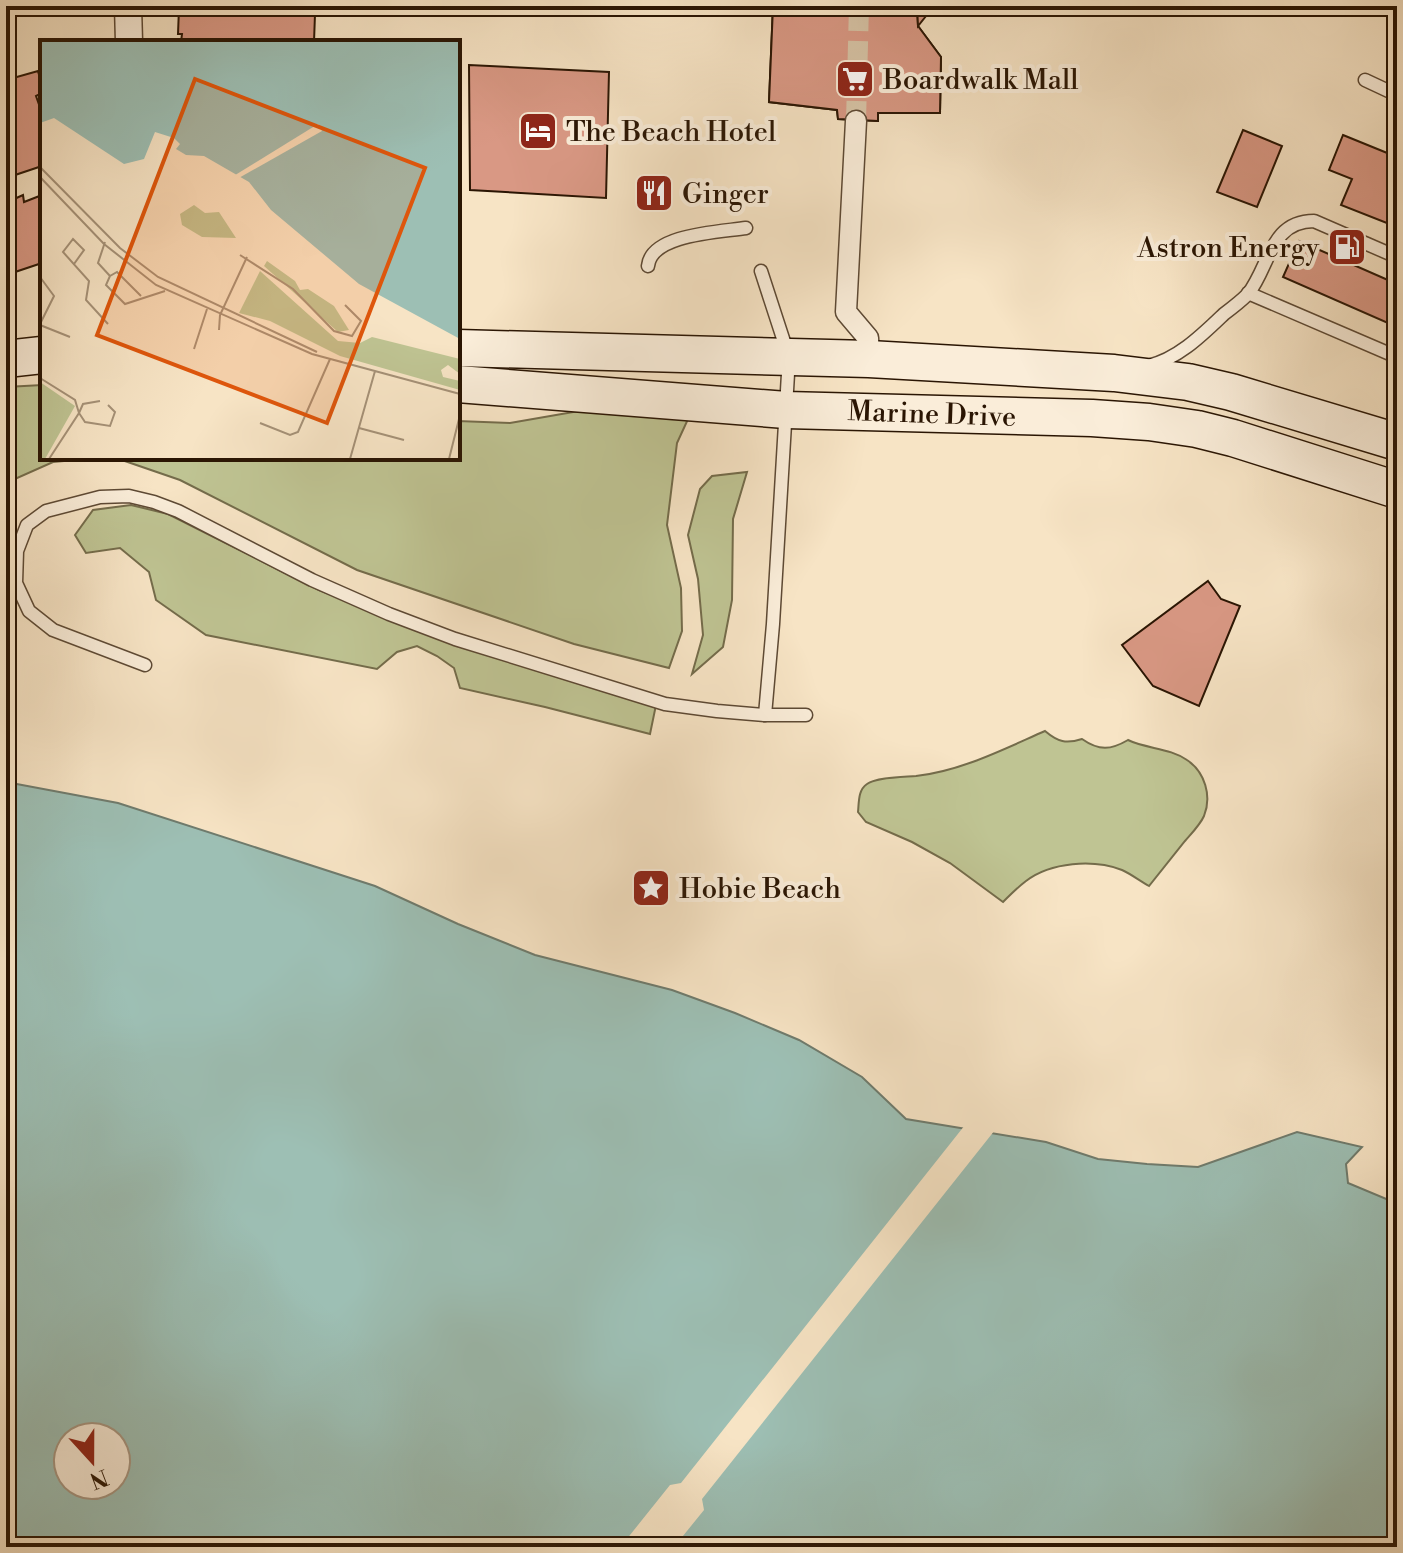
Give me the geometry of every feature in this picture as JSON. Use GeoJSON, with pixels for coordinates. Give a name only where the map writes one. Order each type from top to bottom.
{"type":"FeatureCollection","features":[{"type":"Feature","properties":{"kind":"main road","name":"Marine Drive"},"geometry":{"type":"LineString","coordinates":[[460,348],[869,359],[1114,373],[1217,388],[1397,442]]}},
{"type":"Feature","properties":{"kind":"main road"},"geometry":{"type":"LineString","coordinates":[[6,359],[40,355]]}},
{"type":"Feature","properties":{"kind":"main road","name":"Marine Drive"},"geometry":{"type":"LineString","coordinates":[[460,384],[786,410],[1149,422],[1233,438],[1397,490]]}},
{"type":"Feature","properties":{"kind":"street"},"geometry":{"type":"LineString","coordinates":[[128,6],[129,40]]}},
{"type":"Feature","properties":{"kind":"street"},"geometry":{"type":"LineString","coordinates":[[856,121],[846,312],[868,338],[869,359]]}},
{"type":"Feature","properties":{"kind":"lane"},"geometry":{"type":"LineString","coordinates":[[1365,80],[1397,95]]}},
{"type":"Feature","properties":{"kind":"lane"},"geometry":{"type":"LineString","coordinates":[[1114,373],[1158,363],[1193,343],[1248,293],[1279,236],[1292,224],[1314,221],[1397,257]]}},
{"type":"Feature","properties":{"kind":"lane"},"geometry":{"type":"LineString","coordinates":[[648,266],[648,260],[657,248],[677,240],[746,228]]}},
{"type":"Feature","properties":{"kind":"lane"},"geometry":{"type":"LineString","coordinates":[[761,271],[789,357],[765,715]]}},
{"type":"Feature","properties":{"kind":"lane"},"geometry":{"type":"LineString","coordinates":[[1248,293],[1397,357]]}},
{"type":"Feature","properties":{"kind":"lane"},"geometry":{"type":"LineString","coordinates":[[145,665],[53,630],[29,611],[16,583],[17,551],[27,525],[46,511],[100,497],[129,496],[154,502],[178,511],[312,580],[455,639],[665,704],[765,715],[806,715]]}},
{"type":"Feature","properties":{"kind":"green space"},"geometry":{"type":"Polygon","coordinates":[[[40,385],[40,460],[75,460],[53,462],[6,483],[6,387],[40,385]]]}},
{"type":"Feature","properties":{"kind":"green space"},"geometry":{"type":"Polygon","coordinates":[[[694,406],[677,443],[667,525],[681,588],[682,631],[669,668],[574,644],[357,570],[180,480],[122,460],[460,460],[460,421],[510,423],[579,411],[694,406]]]}},
{"type":"Feature","properties":{"kind":"green space"},"geometry":{"type":"Polygon","coordinates":[[[747,472],[733,519],[732,600],[723,647],[692,674],[703,635],[698,579],[688,535],[700,489],[712,476],[747,472]]]}},
{"type":"Feature","properties":{"kind":"green space"},"geometry":{"type":"Polygon","coordinates":[[[131,505],[168,514],[319,590],[451,641],[656,705],[650,734],[460,688],[454,668],[417,646],[397,652],[377,669],[206,635],[156,600],[149,572],[120,548],[86,553],[75,535],[93,510],[131,505]]]}},
{"type":"Feature","properties":{"kind":"green space"},"geometry":{"type":"Polygon","coordinates":[[[1045,731],[1062,741],[1082,739],[1100,747],[1116,746],[1128,740],[1180,756],[1198,771],[1207,793],[1204,816],[1149,886],[1111,867],[1072,864],[1036,875],[1003,902],[950,863],[866,822],[858,812],[860,793],[871,782],[949,769],[1045,731]]]}},
{"type":"Feature","properties":{"kind":"water"},"geometry":{"type":"Polygon","coordinates":[[[6,782],[118,803],[375,886],[535,955],[672,990],[735,1013],[799,1040],[862,1077],[906,1119],[1046,1142],[1098,1159],[1147,1164],[1198,1167],[1297,1132],[1362,1147],[1346,1164],[1348,1183],[1397,1201],[1397,1547],[6,1547],[6,782]]]}},
{"type":"Feature","properties":{"kind":"pier"},"geometry":{"type":"Polygon","coordinates":[[[965,1125],[995,1130],[702,1499],[704,1510],[674,1547],[626,1547],[626,1540],[670,1485],[681,1483],[965,1125]]]}},
{"type":"Feature","properties":{"kind":"building","name":"Boardwalk Mall"},"geometry":{"type":"Polygon","coordinates":[[[773,6],[917,6],[918,26],[941,57],[940,113],[878,113],[878,121],[838,119],[837,110],[769,102],[773,6]]]}},
{"type":"Feature","properties":{"kind":"building","name":"Boardwalk Mall"},"geometry":{"type":"Polygon","coordinates":[[[773,6],[917,6],[918,26],[941,57],[940,113],[878,113],[878,121],[838,119],[837,110],[769,102],[773,6]]]}},
{"type":"Feature","properties":{"kind":"building"},"geometry":{"type":"Polygon","coordinates":[[[917,6],[930,6],[930,11],[918,26],[917,6]]]}},
{"type":"Feature","properties":{"kind":"building"},"geometry":{"type":"Polygon","coordinates":[[[179,8],[315,14],[314,40],[181,40],[182,34],[178,34],[179,8]]]}},
{"type":"Feature","properties":{"kind":"building","name":"The Beach Hotel"},"geometry":{"type":"Polygon","coordinates":[[[469,65],[609,72],[606,198],[470,190],[469,65]]]}},
{"type":"Feature","properties":{"kind":"building"},"geometry":{"type":"Polygon","coordinates":[[[38,71],[40,78],[40,94],[36,96],[40,107],[40,167],[6,178],[6,80],[38,71]]]}},
{"type":"Feature","properties":{"kind":"building"},"geometry":{"type":"Polygon","coordinates":[[[1243,130],[1282,146],[1257,207],[1217,192],[1243,130]]]}},
{"type":"Feature","properties":{"kind":"building"},"geometry":{"type":"Polygon","coordinates":[[[1343,135],[1397,157],[1397,227],[1341,205],[1352,179],[1329,170],[1343,135]]]}},
{"type":"Feature","properties":{"kind":"building"},"geometry":{"type":"Polygon","coordinates":[[[6,180],[12,200],[23,195],[24,202],[40,196],[40,264],[6,275],[6,180]]]}},
{"type":"Feature","properties":{"kind":"building"},"geometry":{"type":"Polygon","coordinates":[[[1299,241],[1397,284],[1397,327],[1283,277],[1299,241]]]}},
{"type":"Feature","properties":{"kind":"building"},"geometry":{"type":"Polygon","coordinates":[[[1208,581],[1221,599],[1240,606],[1199,706],[1153,686],[1122,645],[1208,581]]]}},
{"type":"Feature","properties":{"kind":"tunnel"},"geometry":{"type":"LineString","coordinates":[[856,121],[859,6]]}},
{"type":"Feature","properties":{"kind":"place","name":"Boardwalk Mall"},"geometry":{"type":"Point","coordinates":[855,79]}},
{"type":"Feature","properties":{"kind":"place","name":"The Beach Hotel"},"geometry":{"type":"Point","coordinates":[538,131]}},
{"type":"Feature","properties":{"kind":"place","name":"Ginger"},"geometry":{"type":"Point","coordinates":[654,193]}},
{"type":"Feature","properties":{"kind":"place","name":"Astron Energy"},"geometry":{"type":"Point","coordinates":[1347,247]}},
{"type":"Feature","properties":{"kind":"place","name":"Hobie Beach"},"geometry":{"type":"Point","coordinates":[651,888]}}]}
